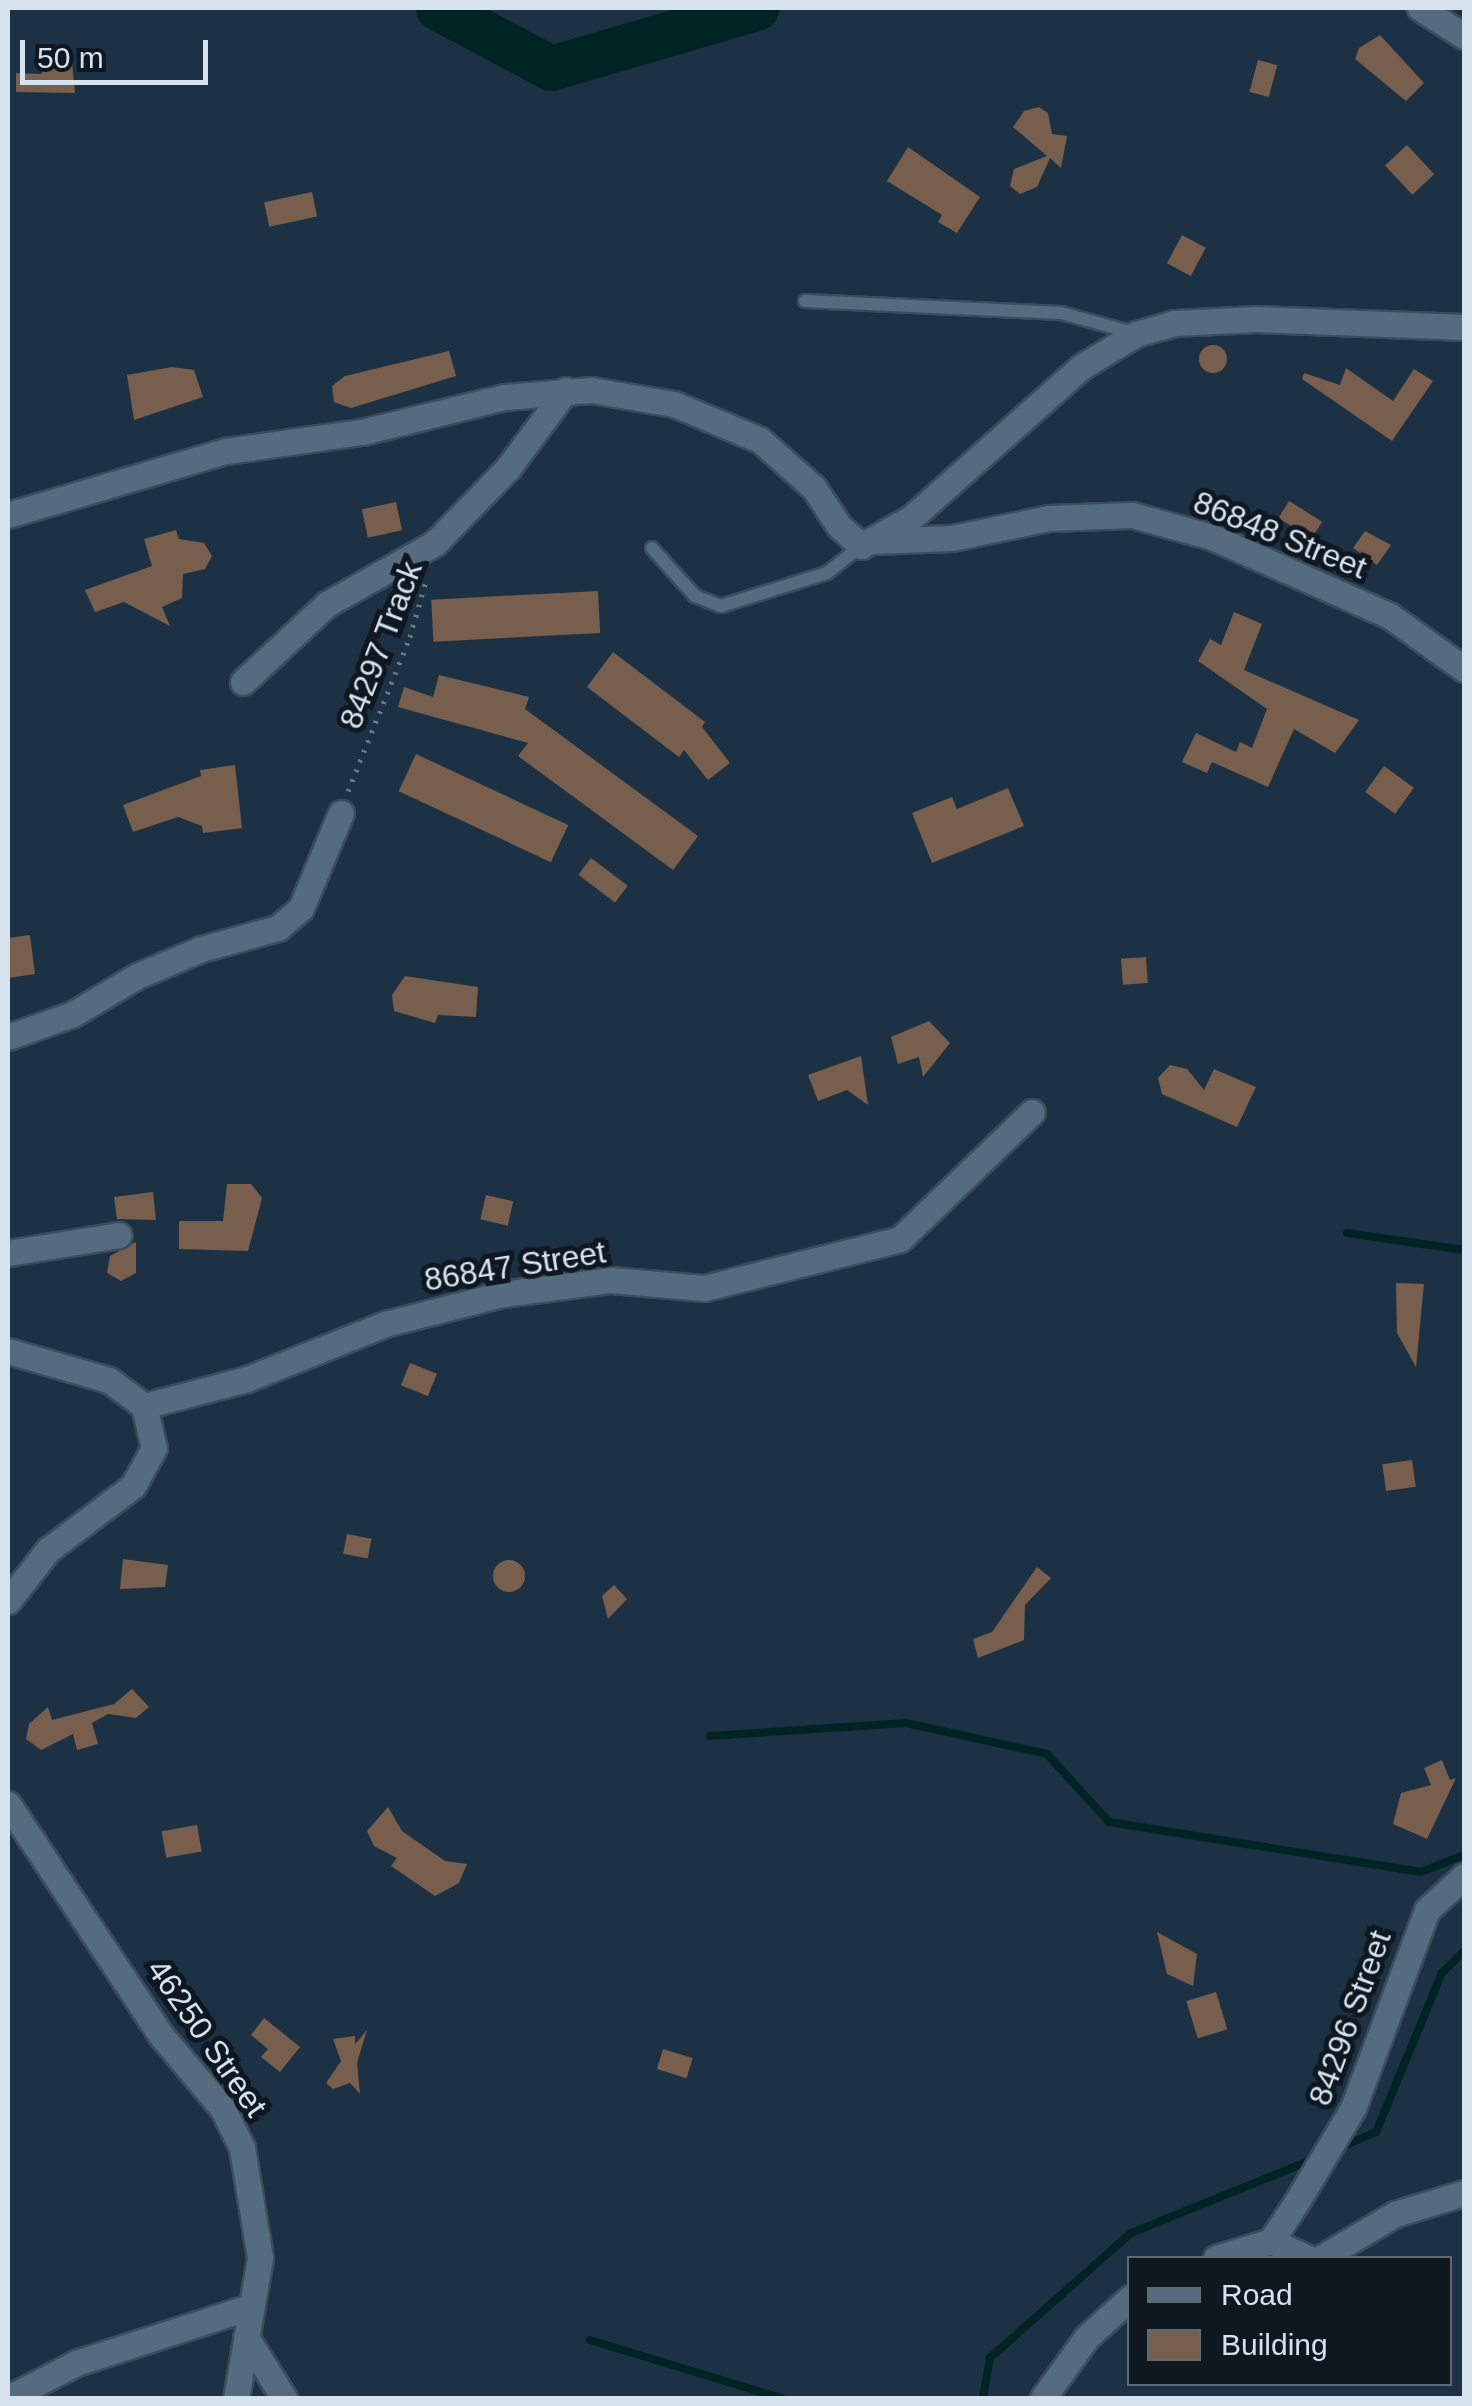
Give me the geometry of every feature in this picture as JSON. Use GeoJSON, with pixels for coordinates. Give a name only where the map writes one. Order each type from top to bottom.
{"type":"FeatureCollection","features":[{"type":"Feature","properties":{"kind":"street"},"geometry":{"type":"LineString","coordinates":[[1420,8],[1464,36]]}},
{"type":"Feature","properties":{"kind":"street"},"geometry":{"type":"LineString","coordinates":[[8,515],[226,451],[362,432],[505,397],[566,390],[674,404],[760,440],[814,488],[839,526],[868,543],[911,518],[1110,344],[1136,334],[1174,324],[1257,319],[1464,328]]}},
{"type":"Feature","properties":{"kind":"street"},"geometry":{"type":"LineString","coordinates":[[243,682],[327,604],[436,542],[508,468],[566,390]]}},
{"type":"Feature","properties":{"kind":"street","name":"86848 Street"},"geometry":{"type":"LineString","coordinates":[[868,543],[952,538],[1064,517],[1132,516],[1212,537],[1390,616],[1464,669]]}},
{"type":"Feature","properties":{"kind":"street"},"geometry":{"type":"LineString","coordinates":[[8,1036],[74,1014],[137,976],[201,949],[278,928],[301,908],[341,813]]}},
{"type":"Feature","properties":{"kind":"street","name":"86847 Street"},"geometry":{"type":"LineString","coordinates":[[144,1406],[246,1379],[385,1324],[503,1294],[611,1280],[704,1288],[869,1250],[923,1223],[1032,1112]]}},
{"type":"Feature","properties":{"kind":"street"},"geometry":{"type":"LineString","coordinates":[[8,1253],[118,1235]]}},
{"type":"Feature","properties":{"kind":"street"},"geometry":{"type":"LineString","coordinates":[[8,1351],[76,1366],[144,1406],[154,1430],[146,1470],[48,1550],[8,1602]]}},
{"type":"Feature","properties":{"kind":"street","name":"46250 Street"},"geometry":{"type":"LineString","coordinates":[[8,1804],[160,2034],[234,2127],[261,2236],[236,2398]]}},
{"type":"Feature","properties":{"kind":"street","name":"84296 Street"},"geometry":{"type":"LineString","coordinates":[[1271,2241],[1353,2108],[1427,1910],[1464,1876]]}},
{"type":"Feature","properties":{"kind":"street"},"geometry":{"type":"LineString","coordinates":[[1324,2256],[1395,2214],[1464,2193]]}},
{"type":"Feature","properties":{"kind":"street"},"geometry":{"type":"LineString","coordinates":[[1222,2256],[1271,2241],[1304,2256]]}},
{"type":"Feature","properties":{"kind":"street"},"geometry":{"type":"LineString","coordinates":[[1043,2398],[1087,2338],[1127,2301]]}},
{"type":"Feature","properties":{"kind":"street"},"geometry":{"type":"LineString","coordinates":[[8,2398],[76,2362],[249,2308]]}},
{"type":"Feature","properties":{"kind":"street"},"geometry":{"type":"LineString","coordinates":[[246,2337],[284,2398]]}},
{"type":"Feature","properties":{"kind":"lane"},"geometry":{"type":"LineString","coordinates":[[806,301],[1061,313],[1136,334]]}},
{"type":"Feature","properties":{"kind":"lane"},"geometry":{"type":"LineString","coordinates":[[652,548],[695,596],[721,606],[827,574],[868,543]]}},
{"type":"Feature","properties":{"kind":"path","name":"84297 Track"},"geometry":{"type":"LineString","coordinates":[[341,813],[434,562]]}},
{"type":"Feature","properties":{"kind":"building"},"geometry":{"type":"Polygon","coordinates":[[[1380,35],[1424,83],[1406,101],[1355,59],[1359,48],[1380,35]]]}},
{"type":"Feature","properties":{"kind":"building"},"geometry":{"type":"Polygon","coordinates":[[[1258,60],[1277,65],[1269,97],[1249,92],[1258,60]]]}},
{"type":"Feature","properties":{"kind":"building"},"geometry":{"type":"Polygon","coordinates":[[[72,62],[75,93],[16,92],[16,73],[42,74],[41,64],[72,62]]]}},
{"type":"Feature","properties":{"kind":"building"},"geometry":{"type":"Polygon","coordinates":[[[1039,107],[1048,113],[1052,134],[1067,136],[1061,168],[1050,158],[1037,187],[1020,194],[1010,186],[1014,169],[1047,156],[1013,127],[1024,111],[1039,107]]]}},
{"type":"Feature","properties":{"kind":"building"},"geometry":{"type":"Polygon","coordinates":[[[1407,145],[1434,174],[1412,195],[1385,165],[1407,145]]]}},
{"type":"Feature","properties":{"kind":"building"},"geometry":{"type":"Polygon","coordinates":[[[908,147],[980,197],[957,233],[938,222],[942,215],[887,181],[908,147]]]}},
{"type":"Feature","properties":{"kind":"building"},"geometry":{"type":"Polygon","coordinates":[[[312,192],[317,216],[269,227],[264,202],[312,192]]]}},
{"type":"Feature","properties":{"kind":"building"},"geometry":{"type":"Polygon","coordinates":[[[1182,235],[1206,248],[1191,276],[1167,263],[1182,235]]]}},
{"type":"Feature","properties":{"kind":"building"},"geometry":{"type":"Polygon","coordinates":[[[1213,345],[1223,349],[1227,359],[1223,369],[1213,373],[1203,369],[1199,359],[1203,349],[1213,345]]]}},
{"type":"Feature","properties":{"kind":"building"},"geometry":{"type":"Polygon","coordinates":[[[449,351],[456,376],[351,408],[334,402],[332,386],[345,376],[449,351]]]}},
{"type":"Feature","properties":{"kind":"building"},"geometry":{"type":"Polygon","coordinates":[[[172,367],[194,370],[203,397],[134,420],[127,375],[172,367]]]}},
{"type":"Feature","properties":{"kind":"building"},"geometry":{"type":"Polygon","coordinates":[[[1346,368],[1393,401],[1414,369],[1433,381],[1392,441],[1302,379],[1304,373],[1340,385],[1346,368]]]}},
{"type":"Feature","properties":{"kind":"building"},"geometry":{"type":"Polygon","coordinates":[[[1289,501],[1322,522],[1311,539],[1278,518],[1289,501]]]}},
{"type":"Feature","properties":{"kind":"building"},"geometry":{"type":"Polygon","coordinates":[[[396,502],[402,530],[368,538],[362,509],[396,502]]]}},
{"type":"Feature","properties":{"kind":"building"},"geometry":{"type":"Polygon","coordinates":[[[176,530],[179,539],[204,543],[212,556],[205,569],[183,574],[182,598],[162,607],[170,626],[124,602],[95,612],[85,590],[152,566],[144,539],[176,530]]]}},
{"type":"Feature","properties":{"kind":"building"},"geometry":{"type":"Polygon","coordinates":[[[1365,531],[1391,545],[1377,565],[1353,548],[1365,531]]]}},
{"type":"Feature","properties":{"kind":"building"},"geometry":{"type":"Polygon","coordinates":[[[598,591],[600,633],[433,642],[431,600],[598,591]]]}},
{"type":"Feature","properties":{"kind":"building"},"geometry":{"type":"Polygon","coordinates":[[[1234,612],[1262,624],[1244,670],[1359,720],[1335,753],[1294,729],[1268,787],[1212,762],[1207,773],[1182,762],[1196,733],[1236,752],[1240,742],[1252,748],[1267,709],[1198,661],[1210,639],[1221,645],[1234,612]]]}},
{"type":"Feature","properties":{"kind":"building"},"geometry":{"type":"Polygon","coordinates":[[[613,652],[705,722],[702,727],[730,763],[708,780],[684,750],[679,757],[587,687],[613,652]]]}},
{"type":"Feature","properties":{"kind":"building"},"geometry":{"type":"Polygon","coordinates":[[[439,675],[529,697],[525,709],[698,836],[673,870],[518,756],[528,743],[398,707],[404,687],[433,697],[439,675]]]}},
{"type":"Feature","properties":{"kind":"building"},"geometry":{"type":"Polygon","coordinates":[[[416,754],[568,825],[551,862],[399,791],[416,754]]]}},
{"type":"Feature","properties":{"kind":"building"},"geometry":{"type":"Polygon","coordinates":[[[235,765],[242,828],[203,833],[202,826],[178,817],[133,832],[123,805],[201,776],[200,770],[235,765]]]}},
{"type":"Feature","properties":{"kind":"building"},"geometry":{"type":"Polygon","coordinates":[[[1384,766],[1414,788],[1395,814],[1365,792],[1384,766]]]}},
{"type":"Feature","properties":{"kind":"building"},"geometry":{"type":"Polygon","coordinates":[[[1008,788],[1024,826],[932,863],[912,813],[952,797],[957,809],[1008,788]]]}},
{"type":"Feature","properties":{"kind":"building"},"geometry":{"type":"Polygon","coordinates":[[[591,858],[628,886],[615,902],[578,875],[591,858]]]}},
{"type":"Feature","properties":{"kind":"building"},"geometry":{"type":"Polygon","coordinates":[[[30,935],[35,974],[8,978],[8,938],[30,935]]]}},
{"type":"Feature","properties":{"kind":"building"},"geometry":{"type":"Polygon","coordinates":[[[1146,957],[1148,983],[1123,985],[1121,959],[1146,957]]]}},
{"type":"Feature","properties":{"kind":"building"},"geometry":{"type":"Polygon","coordinates":[[[405,976],[478,987],[476,1017],[438,1015],[435,1023],[394,1011],[392,995],[405,976]]]}},
{"type":"Feature","properties":{"kind":"building"},"geometry":{"type":"Polygon","coordinates":[[[929,1021],[950,1043],[923,1077],[919,1057],[898,1064],[891,1037],[929,1021]]]}},
{"type":"Feature","properties":{"kind":"building"},"geometry":{"type":"Polygon","coordinates":[[[861,1056],[868,1105],[847,1090],[818,1101],[808,1075],[861,1056]]]}},
{"type":"Feature","properties":{"kind":"building"},"geometry":{"type":"Polygon","coordinates":[[[1170,1065],[1187,1069],[1204,1090],[1214,1069],[1256,1087],[1237,1127],[1162,1094],[1158,1078],[1170,1065]]]}},
{"type":"Feature","properties":{"kind":"building"},"geometry":{"type":"Polygon","coordinates":[[[227,1184],[251,1184],[262,1198],[248,1251],[179,1249],[179,1221],[223,1221],[227,1184]]]}},
{"type":"Feature","properties":{"kind":"building"},"geometry":{"type":"Polygon","coordinates":[[[153,1192],[156,1220],[117,1219],[114,1197],[153,1192]]]}},
{"type":"Feature","properties":{"kind":"building"},"geometry":{"type":"Polygon","coordinates":[[[486,1195],[513,1201],[508,1226],[480,1219],[486,1195]]]}},
{"type":"Feature","properties":{"kind":"building"},"geometry":{"type":"Polygon","coordinates":[[[136,1242],[136,1273],[121,1281],[107,1273],[110,1256],[136,1242]]]}},
{"type":"Feature","properties":{"kind":"building"},"geometry":{"type":"Polygon","coordinates":[[[1396,1283],[1424,1284],[1416,1367],[1397,1333],[1396,1283]]]}},
{"type":"Feature","properties":{"kind":"building"},"geometry":{"type":"Polygon","coordinates":[[[410,1363],[437,1374],[428,1396],[401,1385],[410,1363]]]}},
{"type":"Feature","properties":{"kind":"building"},"geometry":{"type":"Polygon","coordinates":[[[1412,1460],[1416,1487],[1386,1491],[1382,1464],[1412,1460]]]}},
{"type":"Feature","properties":{"kind":"building"},"geometry":{"type":"Polygon","coordinates":[[[347,1534],[372,1539],[368,1558],[343,1554],[347,1534]]]}},
{"type":"Feature","properties":{"kind":"building"},"geometry":{"type":"Polygon","coordinates":[[[123,1559],[168,1565],[165,1587],[120,1589],[123,1559]]]}},
{"type":"Feature","properties":{"kind":"building"},"geometry":{"type":"Polygon","coordinates":[[[509,1560],[521,1564],[525,1576],[521,1588],[509,1592],[497,1588],[493,1576],[497,1564],[509,1560]]]}},
{"type":"Feature","properties":{"kind":"building"},"geometry":{"type":"Polygon","coordinates":[[[1037,1567],[1051,1578],[1025,1605],[1024,1640],[978,1658],[973,1639],[992,1632],[1037,1567]]]}},
{"type":"Feature","properties":{"kind":"building"},"geometry":{"type":"Polygon","coordinates":[[[614,1585],[627,1599],[608,1619],[602,1596],[614,1585]]]}},
{"type":"Feature","properties":{"kind":"building"},"geometry":{"type":"Polygon","coordinates":[[[132,1689],[149,1707],[136,1718],[108,1714],[92,1723],[98,1744],[77,1750],[73,1734],[41,1750],[26,1739],[29,1724],[48,1707],[52,1720],[114,1704],[132,1689]]]}},
{"type":"Feature","properties":{"kind":"building"},"geometry":{"type":"Polygon","coordinates":[[[1442,1760],[1450,1780],[1456,1778],[1427,1839],[1393,1824],[1401,1793],[1431,1785],[1424,1768],[1442,1760]]]}},
{"type":"Feature","properties":{"kind":"building"},"geometry":{"type":"Polygon","coordinates":[[[388,1807],[402,1831],[445,1861],[467,1864],[459,1883],[435,1896],[391,1866],[397,1858],[374,1846],[367,1831],[388,1807]]]}},
{"type":"Feature","properties":{"kind":"building"},"geometry":{"type":"Polygon","coordinates":[[[197,1825],[202,1852],[166,1858],[162,1831],[197,1825]]]}},
{"type":"Feature","properties":{"kind":"building"},"geometry":{"type":"Polygon","coordinates":[[[1157,1932],[1197,1954],[1193,1986],[1167,1974],[1157,1932]]]}},
{"type":"Feature","properties":{"kind":"building"},"geometry":{"type":"Polygon","coordinates":[[[1216,1992],[1227,2029],[1198,2038],[1186,2001],[1216,1992]]]}},
{"type":"Feature","properties":{"kind":"building"},"geometry":{"type":"Polygon","coordinates":[[[264,2018],[300,2047],[280,2072],[261,2057],[268,2049],[251,2035],[264,2018]]]}},
{"type":"Feature","properties":{"kind":"building"},"geometry":{"type":"Polygon","coordinates":[[[367,2030],[357,2063],[360,2094],[350,2083],[333,2089],[326,2083],[341,2061],[333,2039],[355,2036],[355,2044],[367,2030]]]}},
{"type":"Feature","properties":{"kind":"building"},"geometry":{"type":"Polygon","coordinates":[[[663,2049],[693,2058],[687,2078],[657,2069],[663,2049]]]}},
{"type":"Feature","properties":{"kind":"waterway"},"geometry":{"type":"LineString","coordinates":[[438,8],[551,68],[756,8]]}},
{"type":"Feature","properties":{"kind":"waterway"},"geometry":{"type":"LineString","coordinates":[[1347,1233],[1464,1250]]}},
{"type":"Feature","properties":{"kind":"waterway"},"geometry":{"type":"LineString","coordinates":[[710,1736],[906,1723],[1047,1754],[1109,1822],[1421,1872],[1464,1855]]}},
{"type":"Feature","properties":{"kind":"waterway"},"geometry":{"type":"LineString","coordinates":[[1339,2148],[1376,2132],[1442,1973],[1464,1951]]}},
{"type":"Feature","properties":{"kind":"waterway"},"geometry":{"type":"LineString","coordinates":[[983,2398],[990,2358],[1131,2233],[1312,2160]]}},
{"type":"Feature","properties":{"kind":"waterway"},"geometry":{"type":"LineString","coordinates":[[590,2340],[781,2398]]}}]}
